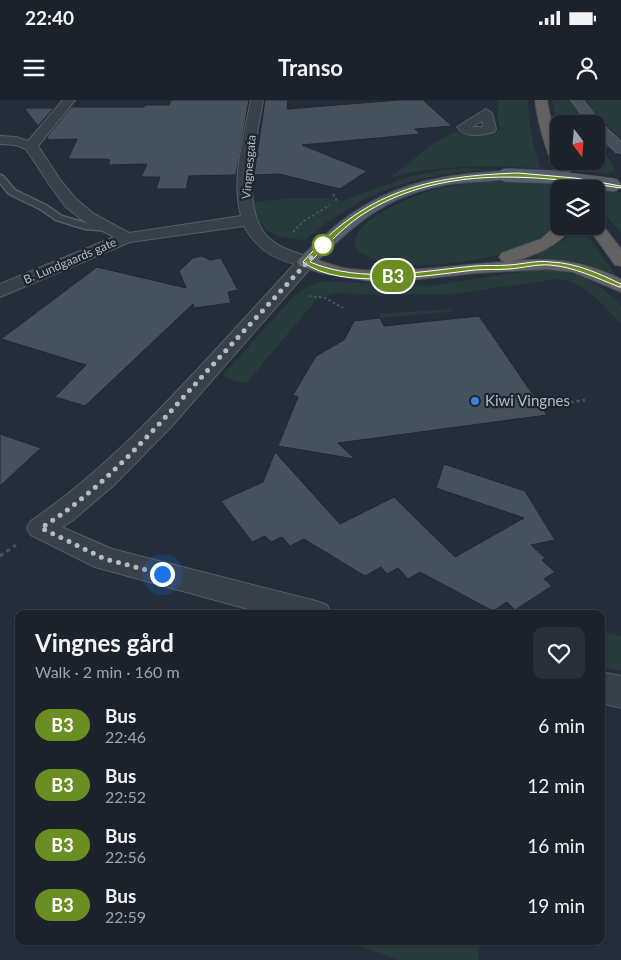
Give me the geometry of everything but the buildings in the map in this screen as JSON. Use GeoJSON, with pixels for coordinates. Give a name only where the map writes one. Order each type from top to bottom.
{"type":"FeatureCollection","features":[{"type":"Feature","properties":{"kind":"highway"},"geometry":{"type":"LineString","coordinates":[[541,100],[550,140],[566,180]]}},
{"type":"Feature","properties":{"kind":"highway"},"geometry":{"type":"LineString","coordinates":[[477,268],[538,247],[558,235]]}},
{"type":"Feature","properties":{"kind":"highway"},"geometry":{"type":"LineString","coordinates":[[602,235],[621,261]]}},
{"type":"Feature","properties":{"kind":"highway"},"geometry":{"type":"LineString","coordinates":[[312,256],[326,270],[367,278],[509,267],[536,263],[584,270],[621,286]]}},
{"type":"Feature","properties":{"kind":"main road"},"geometry":{"type":"LineString","coordinates":[[577,100],[589,115]]}},
{"type":"Feature","properties":{"kind":"main road"},"geometry":{"type":"LineString","coordinates":[[605,133],[621,148]]}},
{"type":"Feature","properties":{"kind":"main road"},"geometry":{"type":"LineString","coordinates":[[312,256],[351,220],[374,204],[400,192],[444,180],[505,175],[545,176],[618,186]]}},
{"type":"Feature","properties":{"kind":"street"},"geometry":{"type":"LineString","coordinates":[[0,140],[16,141],[31,146],[70,100]]}},
{"type":"Feature","properties":{"kind":"street","name":"Vingnesgata"},"geometry":{"type":"LineString","coordinates":[[257,100],[244,194],[249,220],[259,239],[267,245],[312,256]]}},
{"type":"Feature","properties":{"kind":"street","name":"B. Lundgaards gate"},"geometry":{"type":"LineString","coordinates":[[31,146],[67,198],[87,216],[126,238]]}},
{"type":"Feature","properties":{"kind":"street"},"geometry":{"type":"LineString","coordinates":[[126,238],[249,220]]}},
{"type":"Feature","properties":{"kind":"street","name":"B. Lundgaards gate"},"geometry":{"type":"LineString","coordinates":[[0,291],[126,238]]}},
{"type":"Feature","properties":{"kind":"street"},"geometry":{"type":"LineString","coordinates":[[301,610],[105,559],[41,528],[72,508],[146,440],[312,256]]}},
{"type":"Feature","properties":{"kind":"street"},"geometry":{"type":"LineString","coordinates":[[605,688],[621,692]]}},
{"type":"Feature","properties":{"kind":"lane"},"geometry":{"type":"LineString","coordinates":[[0,178],[12,192],[43,207],[59,218],[85,226],[111,228]]}},
{"type":"Feature","properties":{"kind":"path"},"geometry":{"type":"LineString","coordinates":[[333,194],[337,200]]}},
{"type":"Feature","properties":{"kind":"path"},"geometry":{"type":"LineString","coordinates":[[304,294],[325,298],[343,308]]}},
{"type":"Feature","properties":{"kind":"path"},"geometry":{"type":"LineString","coordinates":[[541,407],[585,400]]}},
{"type":"Feature","properties":{"kind":"green space"},"geometry":{"type":"Polygon","coordinates":[[[499,100],[528,100],[531,134],[540,168],[447,168],[391,177],[437,141],[457,131],[479,135],[500,129],[497,117],[499,100]]]}},
{"type":"Feature","properties":{"kind":"green space"},"geometry":{"type":"Polygon","coordinates":[[[552,100],[570,100],[581,115],[556,115],[552,100]]]}},
{"type":"Feature","properties":{"kind":"green space"},"geometry":{"type":"Polygon","coordinates":[[[586,100],[621,100],[621,139],[605,123],[605,115],[597,115],[586,100]]]}},
{"type":"Feature","properties":{"kind":"green space"},"geometry":{"type":"Polygon","coordinates":[[[605,142],[609,147],[605,150],[605,142]]]}},
{"type":"Feature","properties":{"kind":"green space"},"geometry":{"type":"Polygon","coordinates":[[[605,153],[615,170],[609,173],[575,172],[574,170],[605,170],[605,153]]]}},
{"type":"Feature","properties":{"kind":"green space"},"geometry":{"type":"Polygon","coordinates":[[[464,168],[494,170],[441,175],[393,187],[348,208],[305,240],[286,238],[268,231],[258,219],[254,202],[290,198],[324,198],[342,201],[404,178],[464,168]]]}},
{"type":"Feature","properties":{"kind":"green space"},"geometry":{"type":"Polygon","coordinates":[[[488,181],[548,183],[550,187],[550,229],[539,238],[516,249],[456,263],[423,265],[394,263],[370,258],[355,247],[356,237],[363,227],[372,218],[385,210],[424,193],[461,184],[488,181]]]}},
{"type":"Feature","properties":{"kind":"green space"},"geometry":{"type":"Polygon","coordinates":[[[605,190],[621,192],[621,232],[605,214],[605,190]]]}},
{"type":"Feature","properties":{"kind":"green space"},"geometry":{"type":"Polygon","coordinates":[[[569,235],[587,235],[617,277],[579,262],[533,257],[566,239],[569,235]]]}},
{"type":"Feature","properties":{"kind":"green space"},"geometry":{"type":"Polygon","coordinates":[[[540,269],[575,274],[603,289],[621,306],[621,324],[586,290],[568,281],[558,279],[452,294],[390,295],[334,293],[318,298],[247,382],[229,379],[223,375],[292,298],[310,285],[321,282],[344,282],[429,286],[540,269]]]}},
{"type":"Feature","properties":{"kind":"green space"},"geometry":{"type":"Polygon","coordinates":[[[452,309],[453,311],[381,318],[379,314],[452,309]]]}},
{"type":"Feature","properties":{"kind":"green space"},"geometry":{"type":"Polygon","coordinates":[[[605,633],[621,636],[621,671],[605,667],[605,633]]]}},
{"type":"Feature","properties":{"kind":"green space"},"geometry":{"type":"Polygon","coordinates":[[[357,945],[479,945],[478,960],[399,960],[357,945]]]}},
{"type":"Feature","properties":{"kind":"bus line","name":"B3"},"geometry":{"type":"LineString","coordinates":[[621,186],[575,179],[518,174],[474,176],[428,183],[400,192],[374,204],[341,228],[306,262],[326,270],[367,278],[433,274],[536,263],[553,264],[584,270],[621,286]]}},
{"type":"Feature","properties":{"kind":"place","name":"Kiwi Vingnes"},"geometry":{"type":"Point","coordinates":[475,401]}},
{"type":"Feature","properties":{"kind":"route"},"geometry":{"type":"LineString","coordinates":[[162,574],[105,559],[41,528],[72,508],[146,440],[323,245]]}}]}
